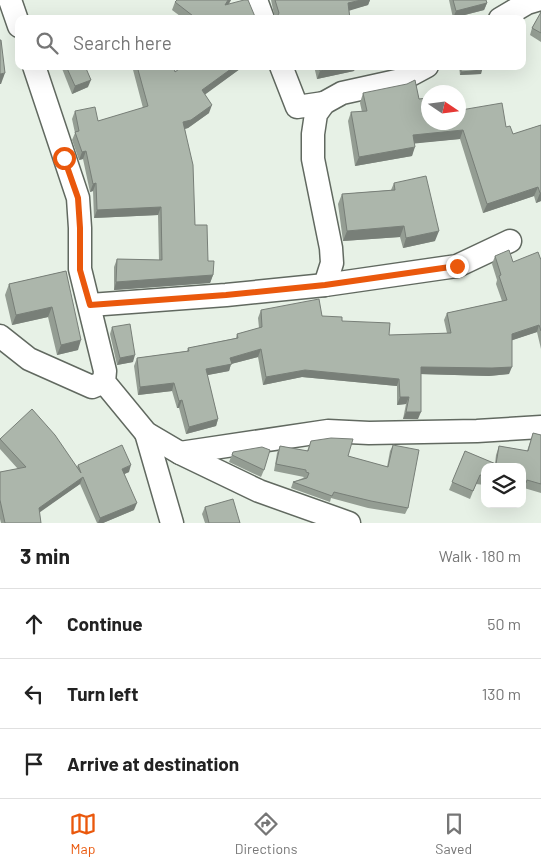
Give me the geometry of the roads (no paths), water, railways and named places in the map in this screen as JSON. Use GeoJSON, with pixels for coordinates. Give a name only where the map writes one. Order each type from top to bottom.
{"type":"FeatureCollection","features":[{"type":"Feature","properties":{"kind":"street"},"geometry":{"type":"LineString","coordinates":[[10,0],[15,15]]}},
{"type":"Feature","properties":{"kind":"street"},"geometry":{"type":"LineString","coordinates":[[256,0],[262,15]]}},
{"type":"Feature","properties":{"kind":"street"},"geometry":{"type":"LineString","coordinates":[[507,15],[527,3],[537,0]]}},
{"type":"Feature","properties":{"kind":"street"},"geometry":{"type":"LineString","coordinates":[[35,70],[78,198],[80,270],[105,371],[104,382],[146,433],[180,453],[259,491],[349,523]]}},
{"type":"Feature","properties":{"kind":"street"},"geometry":{"type":"LineString","coordinates":[[283,70],[297,107],[324,103]]}},
{"type":"Feature","properties":{"kind":"street"},"geometry":{"type":"LineString","coordinates":[[325,285],[332,263],[331,248],[313,159],[313,134],[316,114],[324,103],[342,92],[401,80],[420,70]]}},
{"type":"Feature","properties":{"kind":"street"},"geometry":{"type":"LineString","coordinates":[[90,305],[226,295],[325,285],[457,266],[510,241]]}},
{"type":"Feature","properties":{"kind":"street"},"geometry":{"type":"LineString","coordinates":[[0,336],[29,359],[75,381],[92,387],[104,382]]}},
{"type":"Feature","properties":{"kind":"street"},"geometry":{"type":"LineString","coordinates":[[180,453],[328,431],[386,433],[477,431],[541,427]]}},
{"type":"Feature","properties":{"kind":"street"},"geometry":{"type":"LineString","coordinates":[[146,433],[167,521]]}}]}
